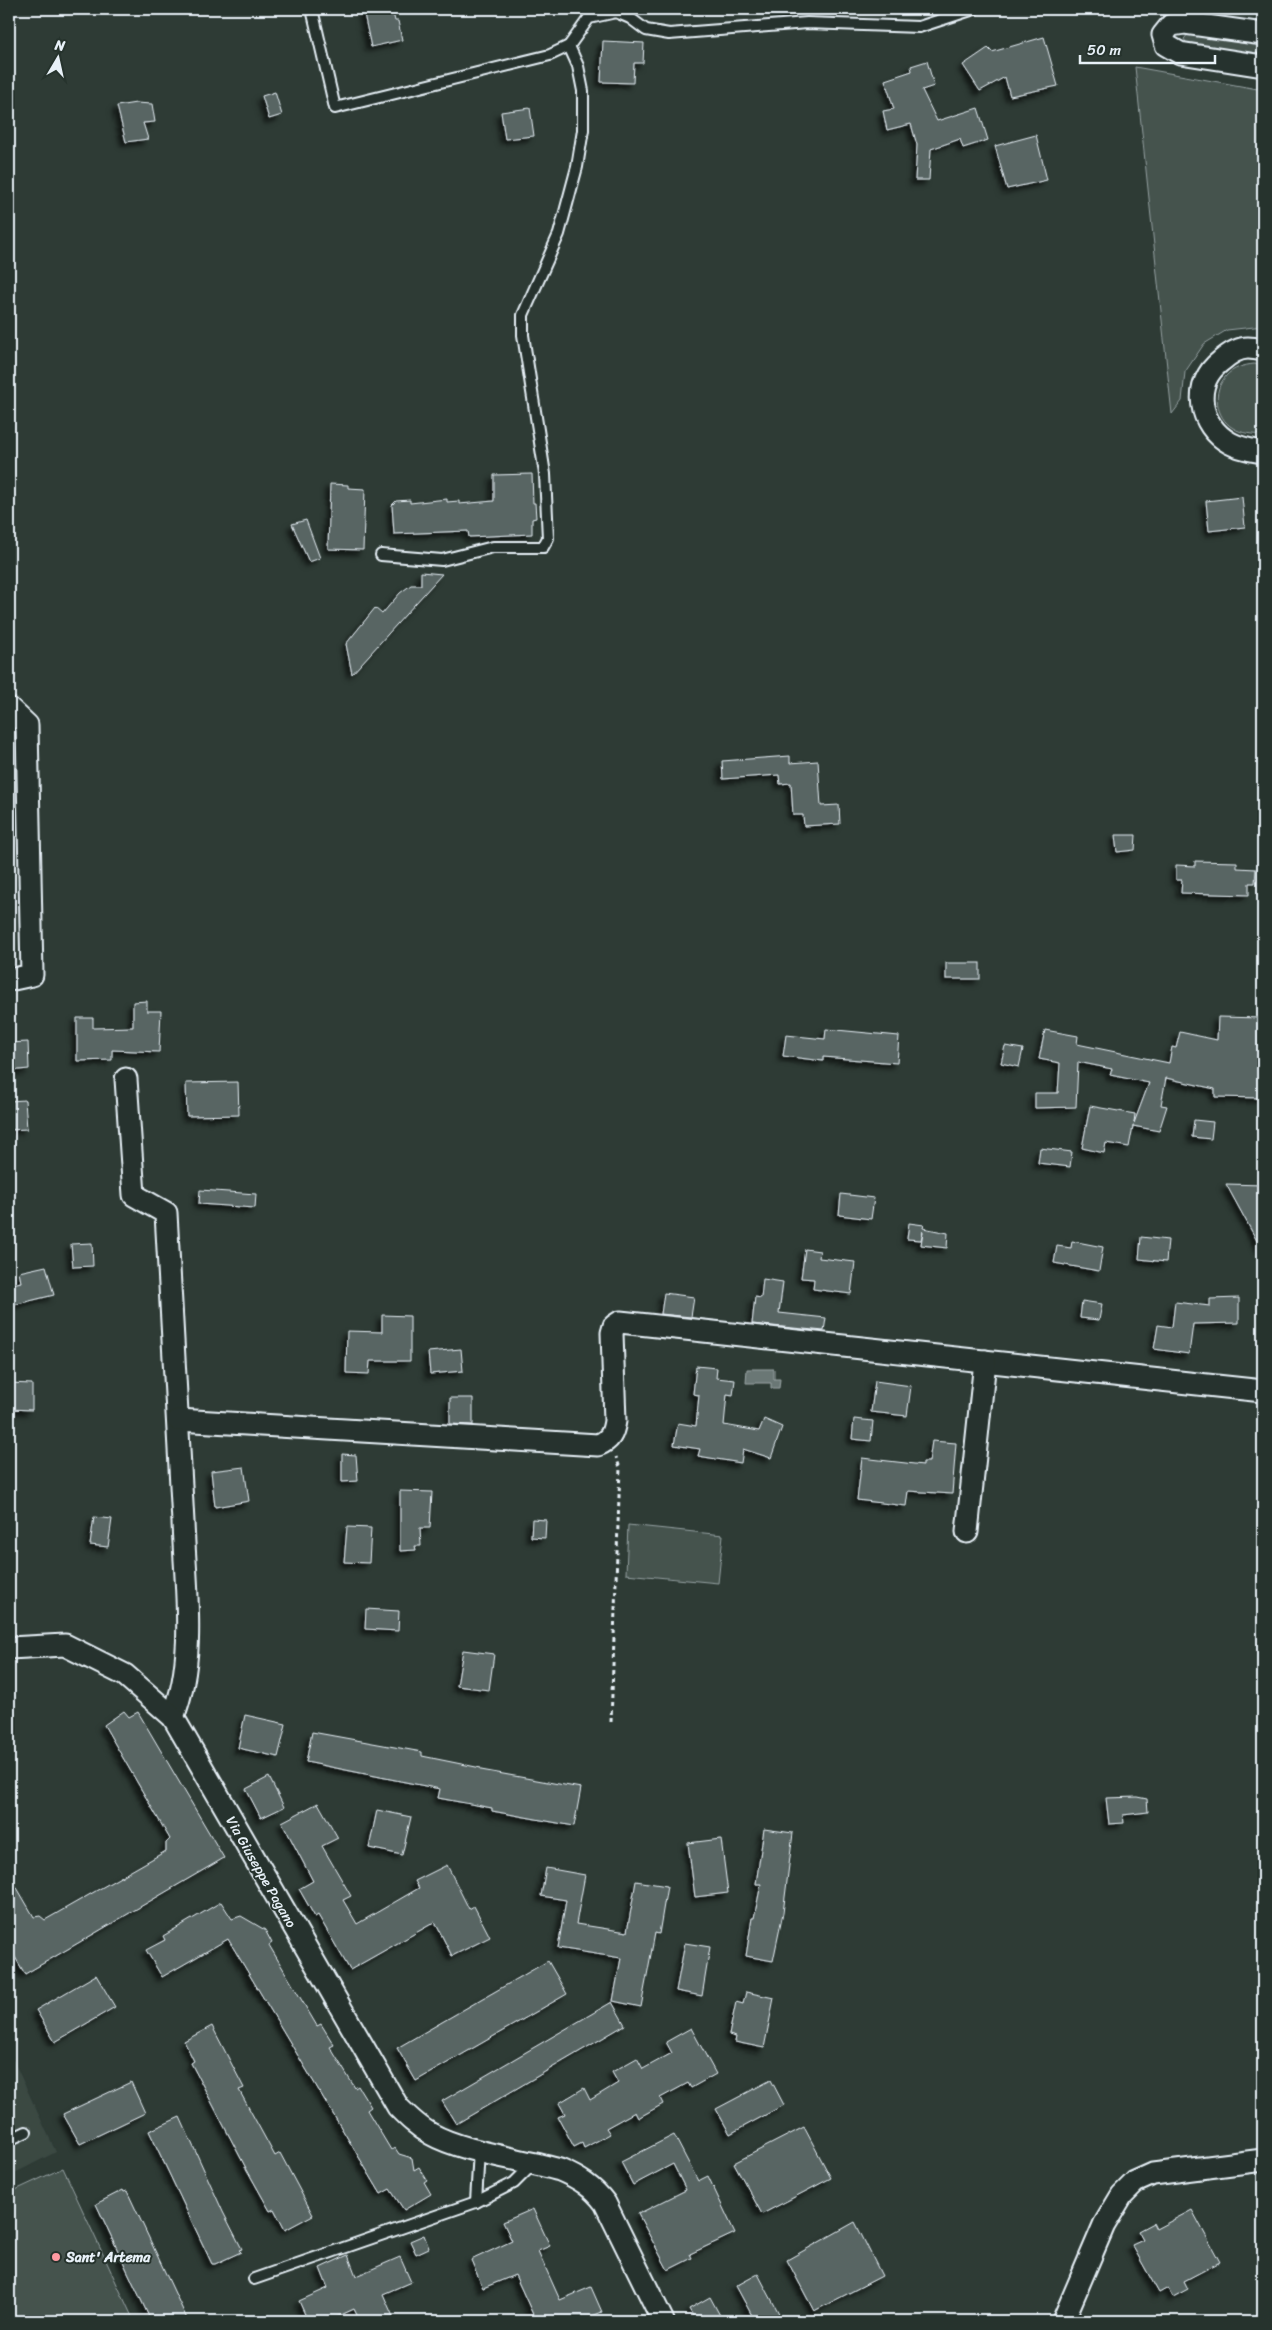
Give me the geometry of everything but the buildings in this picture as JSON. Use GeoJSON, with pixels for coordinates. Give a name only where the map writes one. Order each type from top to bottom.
{"type":"FeatureCollection","features":[{"type":"Feature","properties":{"kind":"street"},"geometry":{"type":"LineString","coordinates":[[1263,34],[1185,23],[1171,25],[1164,35],[1166,45],[1180,53],[1263,66]]}},
{"type":"Feature","properties":{"kind":"street"},"geometry":{"type":"LineString","coordinates":[[1263,350],[1248,348],[1237,350],[1216,365],[1203,388],[1202,401],[1210,426],[1220,436],[1243,449],[1263,452]]}},
{"type":"Feature","properties":{"kind":"street"},"geometry":{"type":"LineString","coordinates":[[9,708],[27,725],[32,976],[9,980]]}},
{"type":"Feature","properties":{"kind":"street"},"geometry":{"type":"LineString","coordinates":[[126,1079],[134,1195],[166,1213],[178,1420],[187,1640],[181,1696],[173,1717]]}},
{"type":"Feature","properties":{"kind":"street"},"geometry":{"type":"LineString","coordinates":[[178,1420],[598,1445],[608,1441],[614,1432],[612,1333],[614,1326],[620,1322],[1263,1391]]}},
{"type":"Feature","properties":{"kind":"street"},"geometry":{"type":"LineString","coordinates":[[967,1532],[985,1361]]}},
{"type":"Feature","properties":{"kind":"street","name":"Via Giuseppe Pagano"},"geometry":{"type":"LineString","coordinates":[[9,1648],[65,1645],[125,1675],[173,1717],[398,2107],[412,2122],[431,2134],[452,2143],[534,2162],[574,2176],[596,2191],[605,2203],[663,2321]]}},
{"type":"Feature","properties":{"kind":"street"},"geometry":{"type":"LineString","coordinates":[[1063,2321],[1104,2225],[1122,2196],[1135,2182],[1153,2174],[1263,2160]]}},
{"type":"Feature","properties":{"kind":"lane"},"geometry":{"type":"LineString","coordinates":[[312,9],[335,108],[550,55],[569,46],[589,18],[616,12],[630,18],[646,30],[669,34],[807,23],[919,27],[974,9]]}},
{"type":"Feature","properties":{"kind":"lane"},"geometry":{"type":"LineString","coordinates":[[380,555],[442,560],[493,547],[543,547],[548,538],[545,474],[523,335],[523,315],[559,234],[577,167],[583,130],[583,91],[578,66],[569,46]]}},
{"type":"Feature","properties":{"kind":"lane"},"geometry":{"type":"LineString","coordinates":[[9,2140],[26,2132]]}},
{"type":"Feature","properties":{"kind":"lane"},"geometry":{"type":"LineString","coordinates":[[476,2202],[479,2150]]}},
{"type":"Feature","properties":{"kind":"lane"},"geometry":{"type":"LineString","coordinates":[[254,2279],[476,2202],[514,2183],[534,2162]]}},
{"type":"Feature","properties":{"kind":"path"},"geometry":{"type":"LineString","coordinates":[[608,1441],[620,1468],[611,1722]]}},
{"type":"Feature","properties":{"kind":"shaded area"},"geometry":{"type":"Polygon","coordinates":[[[1189,33],[1263,44],[1263,55],[1187,44],[1184,39],[1189,33]]]}},
{"type":"Feature","properties":{"kind":"shaded area"},"geometry":{"type":"Polygon","coordinates":[[[1135,67],[1263,90],[1263,326],[1227,330],[1204,344],[1185,372],[1182,401],[1172,414],[1135,67]]]}},
{"type":"Feature","properties":{"kind":"shaded area"},"geometry":{"type":"Polygon","coordinates":[[[1254,364],[1263,365],[1263,435],[1244,433],[1233,428],[1222,417],[1218,404],[1217,396],[1219,389],[1226,376],[1239,367],[1254,364]]]}},
{"type":"Feature","properties":{"kind":"shaded area"},"geometry":{"type":"Polygon","coordinates":[[[747,1369],[774,1369],[774,1379],[780,1379],[779,1388],[771,1388],[771,1383],[746,1383],[747,1369]]]}},
{"type":"Feature","properties":{"kind":"shaded area"},"geometry":{"type":"Polygon","coordinates":[[[628,1525],[723,1535],[718,1583],[626,1574],[628,1525]]]}},
{"type":"Feature","properties":{"kind":"shaded area"},"geometry":{"type":"Polygon","coordinates":[[[9,2051],[56,2152],[9,2176],[9,2051]]]}},
{"type":"Feature","properties":{"kind":"shaded area","name":"Sant' Artema"},"geometry":{"type":"Polygon","coordinates":[[[63,2168],[134,2321],[9,2321],[9,2193],[63,2168]]]}},
{"type":"Feature","properties":{"kind":"place","name":"Sant' Artema"},"geometry":{"type":"Point","coordinates":[56,2257]}}]}
